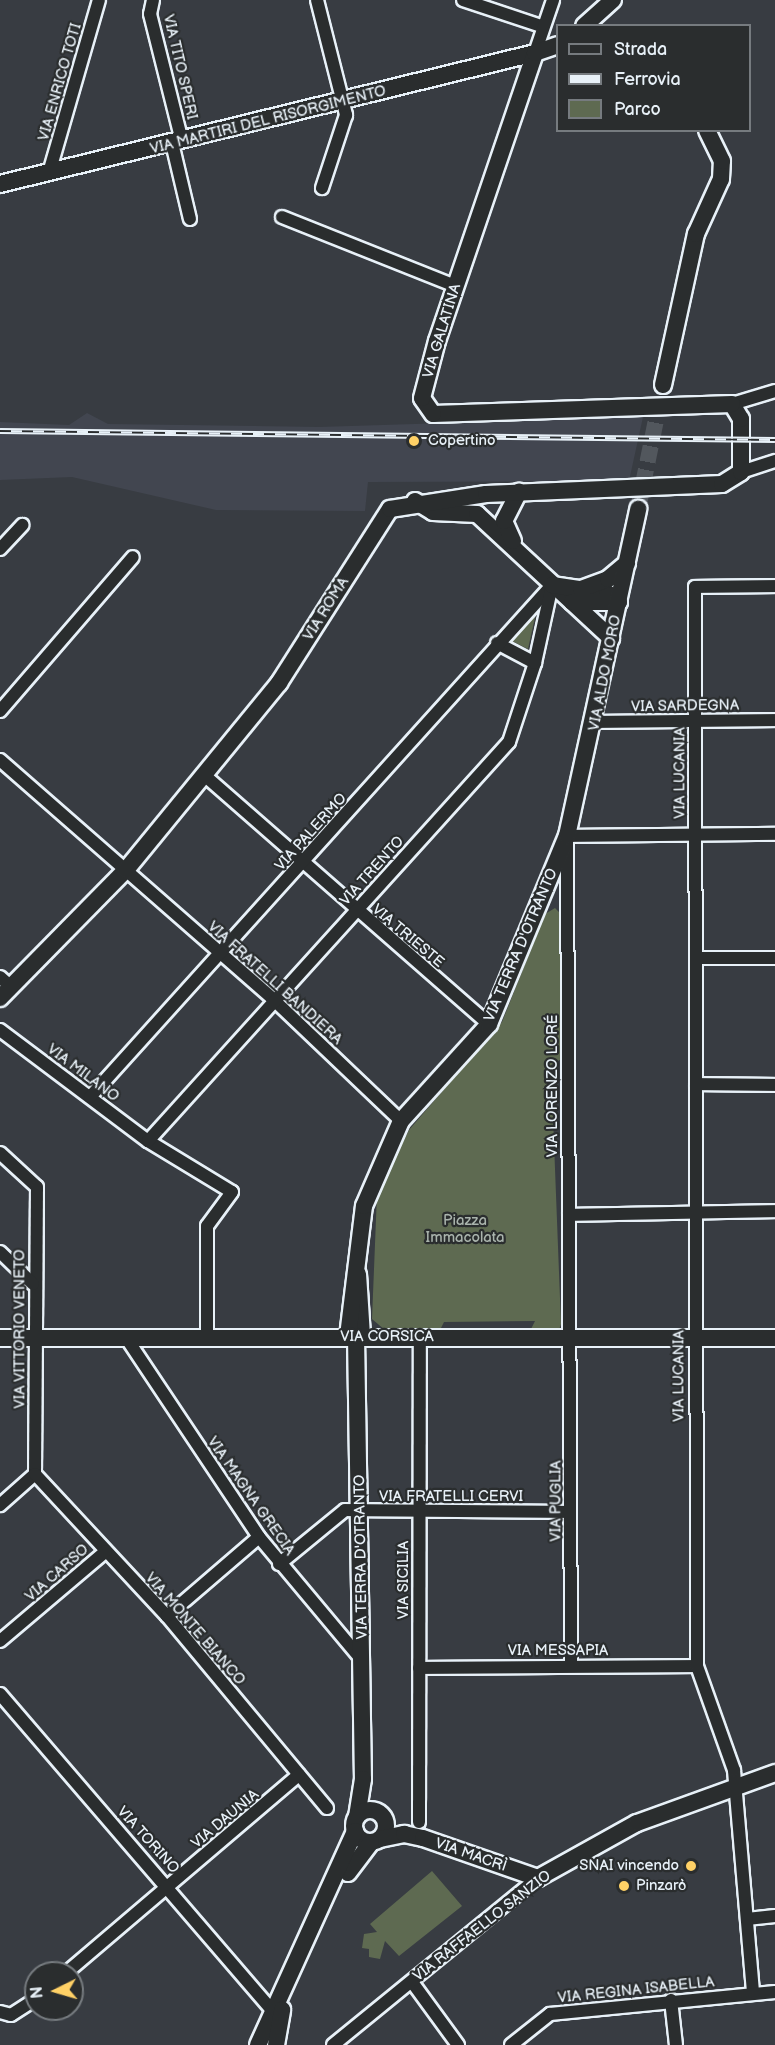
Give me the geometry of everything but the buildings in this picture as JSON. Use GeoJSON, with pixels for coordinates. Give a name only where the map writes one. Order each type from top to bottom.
{"type":"FeatureCollection","features":[{"type":"Feature","properties":{"kind":"street","name":"VIA ENRICO TOTI"},"geometry":{"type":"LineString","coordinates":[[49,173],[99,0]]}},
{"type":"Feature","properties":{"kind":"street","name":"VIA TITO SPERI"},"geometry":{"type":"LineString","coordinates":[[153,0],[150,14],[177,142],[190,219]]}},
{"type":"Feature","properties":{"kind":"street"},"geometry":{"type":"LineString","coordinates":[[317,0],[346,115],[322,188]]}},
{"type":"Feature","properties":{"kind":"street"},"geometry":{"type":"LineString","coordinates":[[463,0],[541,26]]}},
{"type":"Feature","properties":{"kind":"street"},"geometry":{"type":"LineString","coordinates":[[535,53],[541,26],[553,0]]}},
{"type":"Feature","properties":{"kind":"street"},"geometry":{"type":"LineString","coordinates":[[586,24],[613,0]]}},
{"type":"Feature","properties":{"kind":"street"},"geometry":{"type":"LineString","coordinates":[[535,53],[556,46]]}},
{"type":"Feature","properties":{"kind":"street","name":"VIA MARTIRI DEL RISORGIMENTO"},"geometry":{"type":"LineString","coordinates":[[0,184],[343,102],[535,53]]}},
{"type":"Feature","properties":{"kind":"street","name":"VIA GALATINA"},"geometry":{"type":"LineString","coordinates":[[535,53],[455,286],[422,398],[433,414],[732,404]]}},
{"type":"Feature","properties":{"kind":"street"},"geometry":{"type":"LineString","coordinates":[[663,385],[696,234],[721,179],[722,161],[708,132]]}},
{"type":"Feature","properties":{"kind":"street"},"geometry":{"type":"LineString","coordinates":[[282,217],[455,286]]}},
{"type":"Feature","properties":{"kind":"street"},"geometry":{"type":"LineString","coordinates":[[775,391],[732,404],[741,420],[743,440],[741,472],[775,461]]}},
{"type":"Feature","properties":{"kind":"street","name":"VIA ROMA"},"geometry":{"type":"LineString","coordinates":[[4,987],[126,870],[279,683],[390,509],[415,501],[486,494],[670,489],[722,484],[741,472]]}},
{"type":"Feature","properties":{"kind":"street"},"geometry":{"type":"LineString","coordinates":[[504,521],[519,492]]}},
{"type":"Feature","properties":{"kind":"street"},"geometry":{"type":"LineString","coordinates":[[477,514],[486,494]]}},
{"type":"Feature","properties":{"kind":"street"},"geometry":{"type":"LineString","coordinates":[[486,494],[504,521],[515,545]]}},
{"type":"Feature","properties":{"kind":"street"},"geometry":{"type":"LineString","coordinates":[[415,501],[433,512],[477,514],[515,545],[552,585],[576,596],[619,602]]}},
{"type":"Feature","properties":{"kind":"street","name":"VIA ALDO MORO"},"geometry":{"type":"LineString","coordinates":[[567,836],[596,722],[638,509]]}},
{"type":"Feature","properties":{"kind":"street"},"geometry":{"type":"LineString","coordinates":[[0,549],[22,525]]}},
{"type":"Feature","properties":{"kind":"street"},"geometry":{"type":"LineString","coordinates":[[0,711],[133,557]]}},
{"type":"Feature","properties":{"kind":"street"},"geometry":{"type":"LineString","coordinates":[[576,596],[608,579],[627,563]]}},
{"type":"Feature","properties":{"kind":"street","name":"VIA PALERMO"},"geometry":{"type":"LineString","coordinates":[[90,1097],[302,865],[497,643],[552,585]]}},
{"type":"Feature","properties":{"kind":"street","name":"VIA TRENTO"},"geometry":{"type":"LineString","coordinates":[[148,1140],[509,742],[535,663],[552,585]]}},
{"type":"Feature","properties":{"kind":"street","name":"VIA LUCANIA"},"geometry":{"type":"LineString","coordinates":[[753,1992],[736,1787],[697,1666],[694,1338],[695,587],[775,586]]}},
{"type":"Feature","properties":{"kind":"street"},"geometry":{"type":"LineString","coordinates":[[576,596],[611,638]]}},
{"type":"Feature","properties":{"kind":"street"},"geometry":{"type":"LineString","coordinates":[[497,643],[535,663]]}},
{"type":"Feature","properties":{"kind":"street","name":"VIA SARDEGNA"},"geometry":{"type":"LineString","coordinates":[[596,722],[695,719],[775,720]]}},
{"type":"Feature","properties":{"kind":"street","name":"VIA FRATELLI BANDIERA"},"geometry":{"type":"LineString","coordinates":[[0,760],[275,1001],[401,1121]]}},
{"type":"Feature","properties":{"kind":"street","name":"VIA TRIESTE"},"geometry":{"type":"LineString","coordinates":[[203,774],[302,865],[489,1024]]}},
{"type":"Feature","properties":{"kind":"street"},"geometry":{"type":"LineString","coordinates":[[567,836],[775,834]]}},
{"type":"Feature","properties":{"kind":"street","name":"VIA TERRA D'OTRANTO"},"geometry":{"type":"LineString","coordinates":[[258,2045],[271,2009],[356,1824],[363,1779],[361,1512],[355,1336],[356,1268],[364,1206],[401,1121],[489,1024],[567,836]]}},
{"type":"Feature","properties":{"kind":"street","name":"VIA LORENZO LORÉ"},"geometry":{"type":"LineString","coordinates":[[567,836],[570,1336]]}},
{"type":"Feature","properties":{"kind":"street"},"geometry":{"type":"LineString","coordinates":[[696,958],[775,958]]}},
{"type":"Feature","properties":{"kind":"street","name":"VIA MILANO"},"geometry":{"type":"LineString","coordinates":[[0,1030],[148,1140],[232,1192],[207,1226],[207,1339]]}},
{"type":"Feature","properties":{"kind":"street"},"geometry":{"type":"LineString","coordinates":[[696,1084],[775,1085]]}},
{"type":"Feature","properties":{"kind":"street","name":"VIA VITTORIO VENETO"},"geometry":{"type":"LineString","coordinates":[[0,1153],[37,1187],[33,1284],[35,1474]]}},
{"type":"Feature","properties":{"kind":"street"},"geometry":{"type":"LineString","coordinates":[[569,1215],[775,1211]]}},
{"type":"Feature","properties":{"kind":"street"},"geometry":{"type":"LineString","coordinates":[[0,1252],[33,1284]]}},
{"type":"Feature","properties":{"kind":"street","name":"VIA CORSICA"},"geometry":{"type":"LineString","coordinates":[[0,1338],[570,1336],[775,1338]]}},
{"type":"Feature","properties":{"kind":"street","name":"VIA PUGLIA"},"geometry":{"type":"LineString","coordinates":[[570,1336],[571,1666]]}},
{"type":"Feature","properties":{"kind":"street","name":"VIA SICILIA"},"geometry":{"type":"LineString","coordinates":[[419,1822],[420,1337]]}},
{"type":"Feature","properties":{"kind":"street","name":"VIA MAGNA GRECIA"},"geometry":{"type":"LineString","coordinates":[[127,1339],[259,1537],[279,1564],[362,1660]]}},
{"type":"Feature","properties":{"kind":"street"},"geometry":{"type":"LineString","coordinates":[[0,1505],[35,1474]]}},
{"type":"Feature","properties":{"kind":"street","name":"VIA MONTE BIANCO"},"geometry":{"type":"LineString","coordinates":[[35,1474],[167,1616],[327,1808]]}},
{"type":"Feature","properties":{"kind":"street","name":"VIA FRATELLI CERVI"},"geometry":{"type":"LineString","coordinates":[[279,1564],[345,1510],[361,1512],[570,1512]]}},
{"type":"Feature","properties":{"kind":"street"},"geometry":{"type":"LineString","coordinates":[[167,1616],[259,1537]]}},
{"type":"Feature","properties":{"kind":"street","name":"VIA CARSO"},"geometry":{"type":"LineString","coordinates":[[0,1641],[106,1551]]}},
{"type":"Feature","properties":{"kind":"street","name":"VIA MESSAPIA"},"geometry":{"type":"LineString","coordinates":[[419,1668],[697,1666]]}},
{"type":"Feature","properties":{"kind":"street","name":"VIA TORINO"},"geometry":{"type":"LineString","coordinates":[[0,1694],[169,1886],[271,2009]]}},
{"type":"Feature","properties":{"kind":"street","name":"VIA RAFFAELLO SANZIO"},"geometry":{"type":"LineString","coordinates":[[333,2045],[538,1878],[637,1823],[775,1773]]}},
{"type":"Feature","properties":{"kind":"street","name":"VIA DAUNIA"},"geometry":{"type":"LineString","coordinates":[[80,1961],[299,1775]]}},
{"type":"Feature","properties":{"kind":"street","name":"VIA TERRA D'OTRANTO"},"geometry":{"type":"LineString","coordinates":[[363,1779],[381,1815]]}},
{"type":"Feature","properties":{"kind":"street"},"geometry":{"type":"LineString","coordinates":[[375,1841],[356,1824],[381,1815]]}},
{"type":"Feature","properties":{"kind":"street"},"geometry":{"type":"LineString","coordinates":[[276,2045],[280,2013],[355,1859],[375,1841],[381,1815]]}},
{"type":"Feature","properties":{"kind":"street","name":"VIA MACRÌ"},"geometry":{"type":"LineString","coordinates":[[381,1815],[404,1834],[538,1878]]}},
{"type":"Feature","properties":{"kind":"street","name":"VIA MACRÌ"},"geometry":{"type":"LineString","coordinates":[[375,1841],[404,1834]]}},
{"type":"Feature","properties":{"kind":"street"},"geometry":{"type":"LineString","coordinates":[[747,1919],[775,1916]]}},
{"type":"Feature","properties":{"kind":"street"},"geometry":{"type":"LineString","coordinates":[[411,1982],[458,2045]]}},
{"type":"Feature","properties":{"kind":"street","name":"VIA REGINA ISABELLA"},"geometry":{"type":"LineString","coordinates":[[511,2045],[550,2014],[671,2000],[775,1992]]}},
{"type":"Feature","properties":{"kind":"street"},"geometry":{"type":"LineString","coordinates":[[671,2000],[676,2045]]}},
{"type":"Feature","properties":{"kind":"street"},"geometry":{"type":"LineString","coordinates":[[0,2012],[11,2015],[24,2007]]}},
{"type":"Feature","properties":{"kind":"shaded area"},"geometry":{"type":"Polygon","coordinates":[[[87,413],[108,424],[319,427],[643,417],[629,481],[368,482],[365,511],[216,510],[72,477],[0,480],[0,422],[69,425],[87,413]]]}},
{"type":"Feature","properties":{"kind":"green space"},"geometry":{"type":"Polygon","coordinates":[[[536,613],[528,649],[510,640],[536,613]]]}},
{"type":"Feature","properties":{"kind":"green space","name":"Piazza Immacolata"},"geometry":{"type":"Polygon","coordinates":[[[555,908],[561,914],[565,1057],[551,1065],[561,1324],[559,1330],[530,1331],[535,1321],[444,1322],[440,1330],[385,1330],[372,1319],[377,1194],[409,1130],[502,1022],[545,914],[555,908]]]}},
{"type":"Feature","properties":{"kind":"green space"},"geometry":{"type":"Polygon","coordinates":[[[432,1871],[462,1906],[399,1956],[385,1941],[380,1959],[369,1957],[369,1949],[362,1948],[364,1934],[377,1932],[370,1924],[432,1871]]]}},
{"type":"Feature","properties":{"kind":"tunnel"},"geometry":{"type":"LineString","coordinates":[[638,509],[663,385]]}},
{"type":"Feature","properties":{"kind":"railway"},"geometry":{"type":"LineString","coordinates":[[0,431],[775,440]]}},
{"type":"Feature","properties":{"kind":"place","name":"Copertino"},"geometry":{"type":"Point","coordinates":[414,441]}},
{"type":"Feature","properties":{"kind":"place","name":"SNAI vincendo"},"geometry":{"type":"Point","coordinates":[691,1866]}},
{"type":"Feature","properties":{"kind":"place","name":"Pinzarò"},"geometry":{"type":"Point","coordinates":[624,1886]}}]}
